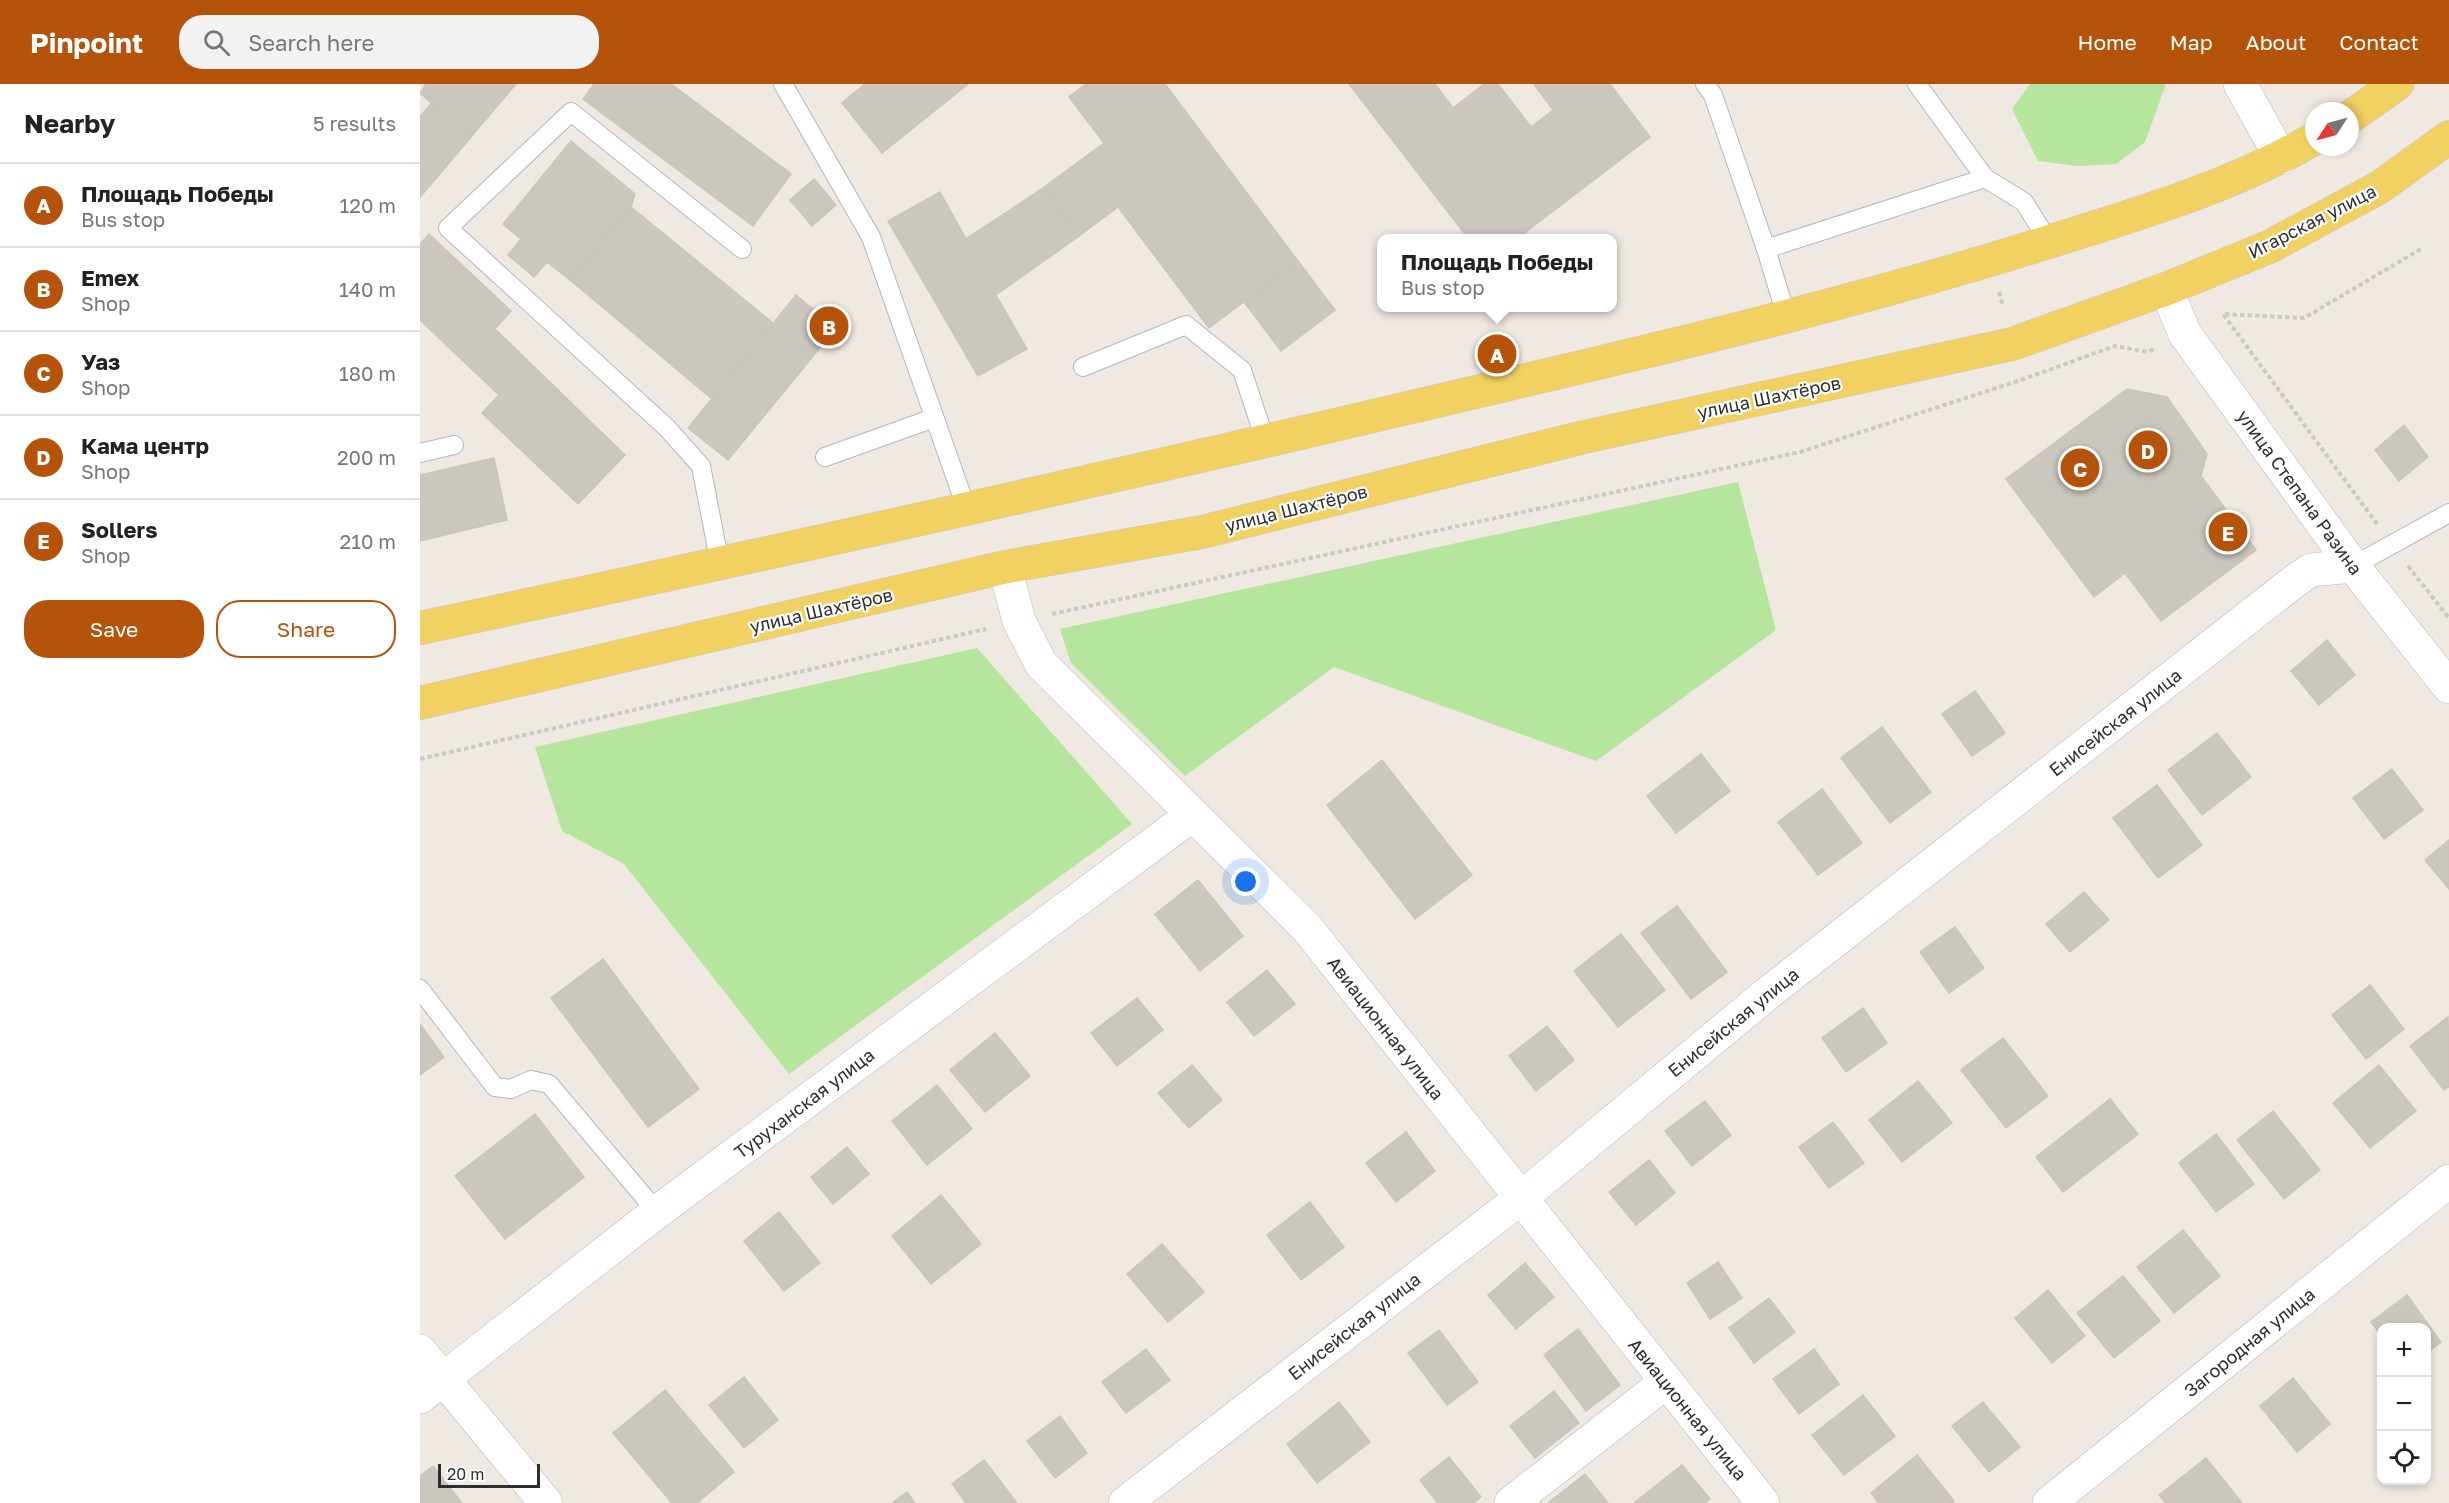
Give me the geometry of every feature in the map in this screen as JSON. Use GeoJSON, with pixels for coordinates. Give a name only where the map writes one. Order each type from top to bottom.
{"type":"FeatureCollection","features":[{"type":"Feature","properties":{"kind":"main road"},"geometry":{"type":"LineString","coordinates":[[2359,111],[2397,84]]}},
{"type":"Feature","properties":{"kind":"main road","name":"Игарская улица"},"geometry":{"type":"LineString","coordinates":[[2166,289],[2271,246],[2318,222],[2380,187],[2449,137]]}},
{"type":"Feature","properties":{"kind":"main road"},"geometry":{"type":"LineString","coordinates":[[420,628],[1266,443],[1787,318],[2049,242],[2136,214],[2281,158],[2305,144]]}},
{"type":"Feature","properties":{"kind":"main road","name":"улица Шахтёров"},"geometry":{"type":"LineString","coordinates":[[420,703],[1005,567],[1202,532],[1584,437],[2012,344],[2166,289]]}},
{"type":"Feature","properties":{"kind":"street"},"geometry":{"type":"LineString","coordinates":[[2240,84],[2281,158]]}},
{"type":"Feature","properties":{"kind":"street","name":"улица Степана Разина"},"geometry":{"type":"LineString","coordinates":[[2166,289],[2185,334],[2353,566],[2449,687]]}},
{"type":"Feature","properties":{"kind":"street","name":"Енисейская улица"},"geometry":{"type":"LineString","coordinates":[[1125,1503],[1521,1198],[1768,993],[2296,580],[2311,570],[2353,566]]}},
{"type":"Feature","properties":{"kind":"street","name":"Авиационная улица"},"geometry":{"type":"LineString","coordinates":[[1005,567],[1019,621],[1041,664],[1307,928],[1763,1503]]}},
{"type":"Feature","properties":{"kind":"street","name":"Туруханская улица"},"geometry":{"type":"LineString","coordinates":[[432,1388],[657,1212],[1192,815]]}},
{"type":"Feature","properties":{"kind":"street","name":"Загородная улица"},"geometry":{"type":"LineString","coordinates":[[2049,1503],[2449,1181]]}},
{"type":"Feature","properties":{"kind":"street"},"geometry":{"type":"LineString","coordinates":[[420,1351],[432,1388],[546,1503]]}},
{"type":"Feature","properties":{"kind":"street"},"geometry":{"type":"LineString","coordinates":[[1511,1503],[1666,1382]]}},
{"type":"Feature","properties":{"kind":"lane"},"geometry":{"type":"LineString","coordinates":[[783,84],[871,237],[967,510]]}},
{"type":"Feature","properties":{"kind":"lane"},"geometry":{"type":"LineString","coordinates":[[1705,84],[1713,95],[1766,249],[1787,318]]}},
{"type":"Feature","properties":{"kind":"lane"},"geometry":{"type":"LineString","coordinates":[[1917,84],[1985,178],[2024,202],[2049,242]]}},
{"type":"Feature","properties":{"kind":"lane"},"geometry":{"type":"LineString","coordinates":[[720,564],[701,466],[667,428],[448,228],[571,112],[742,249]]}},
{"type":"Feature","properties":{"kind":"lane"},"geometry":{"type":"LineString","coordinates":[[1766,249],[1985,178]]}},
{"type":"Feature","properties":{"kind":"lane"},"geometry":{"type":"LineString","coordinates":[[1083,367],[1186,325],[1242,370],[1266,443]]}},
{"type":"Feature","properties":{"kind":"lane"},"geometry":{"type":"LineString","coordinates":[[825,457],[934,418]]}},
{"type":"Feature","properties":{"kind":"lane"},"geometry":{"type":"LineString","coordinates":[[420,453],[454,445]]}},
{"type":"Feature","properties":{"kind":"lane"},"geometry":{"type":"LineString","coordinates":[[2353,566],[2449,513]]}},
{"type":"Feature","properties":{"kind":"lane"},"geometry":{"type":"LineString","coordinates":[[420,989],[495,1087],[512,1089],[531,1080],[549,1084],[657,1212]]}},
{"type":"Feature","properties":{"kind":"path"},"geometry":{"type":"LineString","coordinates":[[2421,249],[2304,318],[2223,314],[2391,543],[2449,618]]}},
{"type":"Feature","properties":{"kind":"path"},"geometry":{"type":"LineString","coordinates":[[1998,288],[2003,306]]}},
{"type":"Feature","properties":{"kind":"path"},"geometry":{"type":"LineString","coordinates":[[420,759],[1019,621],[1800,452],[2021,380],[2115,346],[2147,352],[2157,347]]}},
{"type":"Feature","properties":{"kind":"path"},"geometry":{"type":"LineString","coordinates":[[2019,372],[2021,380]]}},
{"type":"Feature","properties":{"kind":"green space"},"geometry":{"type":"Polygon","coordinates":[[[2030,84],[2166,84],[2145,142],[2116,164],[2078,166],[2038,161],[2012,109],[2030,84]]]}},
{"type":"Feature","properties":{"kind":"green space"},"geometry":{"type":"Polygon","coordinates":[[[1738,482],[1776,630],[1596,761],[1334,667],[1185,776],[1071,663],[1060,629],[1738,482]]]}},
{"type":"Feature","properties":{"kind":"green space"},"geometry":{"type":"Polygon","coordinates":[[[977,648],[1132,824],[789,1074],[624,864],[562,831],[535,747],[977,648]]]}},
{"type":"Feature","properties":{"kind":"building"},"geometry":{"type":"Polygon","coordinates":[[[426,84],[516,84],[471,137],[420,93],[426,84]]]}},
{"type":"Feature","properties":{"kind":"building"},"geometry":{"type":"Polygon","coordinates":[[[594,84],[671,84],[791,174],[753,226],[583,99],[594,84]]]}},
{"type":"Feature","properties":{"kind":"building"},"geometry":{"type":"Polygon","coordinates":[[[865,84],[968,84],[882,153],[842,103],[865,84]]]}},
{"type":"Feature","properties":{"kind":"building"},"geometry":{"type":"Polygon","coordinates":[[[1086,84],[1165,84],[1298,261],[1209,328],[1118,207],[1079,236],[1043,188],[1104,143],[1069,97],[1086,84]]]}},
{"type":"Feature","properties":{"kind":"building"},"geometry":{"type":"Polygon","coordinates":[[[1349,84],[1435,84],[1453,108],[1484,84],[1498,84],[1531,127],[1553,110],[1534,84],[1610,84],[1650,137],[1523,234],[1465,234],[1349,84]]]}},
{"type":"Feature","properties":{"kind":"building"},"geometry":{"type":"Polygon","coordinates":[[[432,103],[471,137],[420,197],[420,116],[432,103]]]}},
{"type":"Feature","properties":{"kind":"building"},"geometry":{"type":"Polygon","coordinates":[[[571,141],[635,194],[631,207],[570,280],[547,262],[534,277],[508,255],[521,239],[503,224],[571,141]]]}},
{"type":"Feature","properties":{"kind":"building"},"geometry":{"type":"Polygon","coordinates":[[[814,179],[836,205],[812,226],[790,200],[814,179]]]}},
{"type":"Feature","properties":{"kind":"building"},"geometry":{"type":"Polygon","coordinates":[[[1043,188],[1079,236],[996,295],[1027,349],[978,376],[888,221],[940,192],[966,239],[1043,188]]]}},
{"type":"Feature","properties":{"kind":"building"},"geometry":{"type":"Polygon","coordinates":[[[631,207],[773,323],[712,399],[570,280],[631,207]]]}},
{"type":"Feature","properties":{"kind":"building"},"geometry":{"type":"Polygon","coordinates":[[[429,234],[511,311],[495,329],[625,455],[578,504],[482,413],[499,395],[420,320],[420,244],[429,234]]]}},
{"type":"Feature","properties":{"kind":"building"},"geometry":{"type":"Polygon","coordinates":[[[1298,261],[1335,310],[1281,351],[1244,302],[1298,261]]]}},
{"type":"Feature","properties":{"kind":"building"},"geometry":{"type":"Polygon","coordinates":[[[796,295],[836,328],[728,460],[688,428],[796,295]]]}},
{"type":"Feature","properties":{"kind":"building"},"geometry":{"type":"Polygon","coordinates":[[[2127,389],[2167,397],[2207,454],[2201,476],[2256,550],[2161,621],[2125,573],[2094,597],[2006,479],[2127,389]]]}},
{"type":"Feature","properties":{"kind":"building"},"geometry":{"type":"Polygon","coordinates":[[[2404,425],[2428,457],[2399,481],[2375,450],[2404,425]]]}},
{"type":"Feature","properties":{"kind":"building"},"geometry":{"type":"Polygon","coordinates":[[[494,458],[507,520],[420,541],[420,475],[494,458]]]}},
{"type":"Feature","properties":{"kind":"building"},"geometry":{"type":"Polygon","coordinates":[[[2327,640],[2355,675],[2319,705],[2291,671],[2327,640]]]}},
{"type":"Feature","properties":{"kind":"building"},"geometry":{"type":"Polygon","coordinates":[[[1975,691],[2005,733],[1972,756],[1942,714],[1975,691]]]}},
{"type":"Feature","properties":{"kind":"building"},"geometry":{"type":"Polygon","coordinates":[[[1882,727],[1931,792],[1890,823],[1841,758],[1882,727]]]}},
{"type":"Feature","properties":{"kind":"building"},"geometry":{"type":"Polygon","coordinates":[[[2217,733],[2251,777],[2202,815],[2168,770],[2217,733]]]}},
{"type":"Feature","properties":{"kind":"building"},"geometry":{"type":"Polygon","coordinates":[[[1701,754],[1730,791],[1676,833],[1647,796],[1701,754]]]}},
{"type":"Feature","properties":{"kind":"building"},"geometry":{"type":"Polygon","coordinates":[[[1382,760],[1472,875],[1415,919],[1327,805],[1382,760]]]}},
{"type":"Feature","properties":{"kind":"building"},"geometry":{"type":"Polygon","coordinates":[[[2392,769],[2423,810],[2384,839],[2353,798],[2392,769]]]}},
{"type":"Feature","properties":{"kind":"building"},"geometry":{"type":"Polygon","coordinates":[[[2157,785],[2202,845],[2158,878],[2113,818],[2157,785]]]}},
{"type":"Feature","properties":{"kind":"building"},"geometry":{"type":"Polygon","coordinates":[[[1822,789],[1862,843],[1818,875],[1778,822],[1822,789]]]}},
{"type":"Feature","properties":{"kind":"building"},"geometry":{"type":"Polygon","coordinates":[[[2449,840],[2449,889],[2425,860],[2449,840]]]}},
{"type":"Feature","properties":{"kind":"building"},"geometry":{"type":"Polygon","coordinates":[[[1198,880],[1243,936],[1200,971],[1155,914],[1198,880]]]}},
{"type":"Feature","properties":{"kind":"building"},"geometry":{"type":"Polygon","coordinates":[[[2084,892],[2109,920],[2070,952],[2046,924],[2084,892]]]}},
{"type":"Feature","properties":{"kind":"building"},"geometry":{"type":"Polygon","coordinates":[[[1677,906],[1727,972],[1691,999],[1641,933],[1677,906]]]}},
{"type":"Feature","properties":{"kind":"building"},"geometry":{"type":"Polygon","coordinates":[[[1955,927],[1984,968],[1949,993],[1920,952],[1955,927]]]}},
{"type":"Feature","properties":{"kind":"building"},"geometry":{"type":"Polygon","coordinates":[[[1621,934],[1665,990],[1618,1027],[1574,971],[1621,934]]]}},
{"type":"Feature","properties":{"kind":"building"},"geometry":{"type":"Polygon","coordinates":[[[603,959],[699,1089],[648,1127],[551,998],[603,959]]]}},
{"type":"Feature","properties":{"kind":"building"},"geometry":{"type":"Polygon","coordinates":[[[1267,970],[1295,1004],[1254,1036],[1227,1002],[1267,970]]]}},
{"type":"Feature","properties":{"kind":"building"},"geometry":{"type":"Polygon","coordinates":[[[2370,985],[2404,1029],[2366,1059],[2332,1015],[2370,985]]]}},
{"type":"Feature","properties":{"kind":"building"},"geometry":{"type":"Polygon","coordinates":[[[1137,998],[1163,1030],[1117,1066],[1091,1033],[1137,998]]]}},
{"type":"Feature","properties":{"kind":"building"},"geometry":{"type":"Polygon","coordinates":[[[1863,1008],[1887,1043],[1846,1072],[1822,1038],[1863,1008]]]}},
{"type":"Feature","properties":{"kind":"building"},"geometry":{"type":"Polygon","coordinates":[[[2448,1017],[2449,1087],[2444,1090],[2410,1046],[2448,1017]]]}},
{"type":"Feature","properties":{"kind":"building"},"geometry":{"type":"Polygon","coordinates":[[[420,1024],[444,1057],[420,1075],[420,1024]]]}},
{"type":"Feature","properties":{"kind":"building"},"geometry":{"type":"Polygon","coordinates":[[[1547,1026],[1574,1060],[1536,1091],[1509,1056],[1547,1026]]]}},
{"type":"Feature","properties":{"kind":"building"},"geometry":{"type":"Polygon","coordinates":[[[995,1033],[1030,1076],[985,1112],[950,1070],[995,1033]]]}},
{"type":"Feature","properties":{"kind":"building"},"geometry":{"type":"Polygon","coordinates":[[[2003,1038],[2048,1096],[2006,1128],[1961,1070],[2003,1038]]]}},
{"type":"Feature","properties":{"kind":"building"},"geometry":{"type":"Polygon","coordinates":[[[1192,1065],[1222,1100],[1189,1128],[1158,1093],[1192,1065]]]}},
{"type":"Feature","properties":{"kind":"building"},"geometry":{"type":"Polygon","coordinates":[[[2379,1065],[2416,1111],[2370,1148],[2333,1103],[2379,1065]]]}},
{"type":"Feature","properties":{"kind":"building"},"geometry":{"type":"Polygon","coordinates":[[[1918,1081],[1952,1123],[1902,1162],[1869,1120],[1918,1081]]]}},
{"type":"Feature","properties":{"kind":"building"},"geometry":{"type":"Polygon","coordinates":[[[937,1085],[972,1129],[927,1165],[892,1121],[937,1085]]]}},
{"type":"Feature","properties":{"kind":"building"},"geometry":{"type":"Polygon","coordinates":[[[2110,1099],[2138,1134],[2063,1192],[2036,1157],[2110,1099]]]}},
{"type":"Feature","properties":{"kind":"building"},"geometry":{"type":"Polygon","coordinates":[[[1705,1101],[1731,1135],[1692,1166],[1665,1131],[1705,1101]]]}},
{"type":"Feature","properties":{"kind":"building"},"geometry":{"type":"Polygon","coordinates":[[[2273,1111],[2320,1170],[2284,1199],[2237,1140],[2273,1111]]]}},
{"type":"Feature","properties":{"kind":"building"},"geometry":{"type":"Polygon","coordinates":[[[535,1114],[584,1177],[505,1239],[455,1176],[535,1114]]]}},
{"type":"Feature","properties":{"kind":"building"},"geometry":{"type":"Polygon","coordinates":[[[1833,1122],[1864,1163],[1829,1188],[1799,1147],[1833,1122]]]}},
{"type":"Feature","properties":{"kind":"building"},"geometry":{"type":"Polygon","coordinates":[[[1406,1132],[1435,1171],[1396,1202],[1366,1163],[1406,1132]]]}},
{"type":"Feature","properties":{"kind":"building"},"geometry":{"type":"Polygon","coordinates":[[[2216,1134],[2254,1184],[2216,1212],[2179,1163],[2216,1134]]]}},
{"type":"Feature","properties":{"kind":"building"},"geometry":{"type":"Polygon","coordinates":[[[847,1147],[869,1174],[833,1204],[811,1177],[847,1147]]]}},
{"type":"Feature","properties":{"kind":"building"},"geometry":{"type":"Polygon","coordinates":[[[1649,1160],[1675,1193],[1636,1225],[1609,1192],[1649,1160]]]}},
{"type":"Feature","properties":{"kind":"building"},"geometry":{"type":"Polygon","coordinates":[[[941,1195],[981,1244],[931,1284],[892,1236],[941,1195]]]}},
{"type":"Feature","properties":{"kind":"building"},"geometry":{"type":"Polygon","coordinates":[[[1310,1202],[1344,1247],[1301,1280],[1267,1235],[1310,1202]]]}},
{"type":"Feature","properties":{"kind":"building"},"geometry":{"type":"Polygon","coordinates":[[[779,1212],[820,1263],[784,1291],[744,1241],[779,1212]]]}},
{"type":"Feature","properties":{"kind":"building"},"geometry":{"type":"Polygon","coordinates":[[[2183,1230],[2220,1276],[2174,1313],[2137,1267],[2183,1230]]]}},
{"type":"Feature","properties":{"kind":"building"},"geometry":{"type":"Polygon","coordinates":[[[1162,1244],[1204,1292],[1168,1322],[1127,1274],[1162,1244]]]}},
{"type":"Feature","properties":{"kind":"building"},"geometry":{"type":"Polygon","coordinates":[[[1718,1262],[1742,1298],[1710,1319],[1687,1283],[1718,1262]]]}},
{"type":"Feature","properties":{"kind":"building"},"geometry":{"type":"Polygon","coordinates":[[[1525,1263],[1554,1297],[1516,1329],[1488,1295],[1525,1263]]]}},
{"type":"Feature","properties":{"kind":"building"},"geometry":{"type":"Polygon","coordinates":[[[2123,1276],[2160,1321],[2114,1358],[2077,1313],[2123,1276]]]}},
{"type":"Feature","properties":{"kind":"building"},"geometry":{"type":"Polygon","coordinates":[[[2048,1290],[2085,1336],[2052,1363],[2015,1318],[2048,1290]]]}},
{"type":"Feature","properties":{"kind":"building"},"geometry":{"type":"Polygon","coordinates":[[[2407,1295],[2427,1323],[2377,1323],[2377,1330],[2371,1322],[2407,1295]]]}},
{"type":"Feature","properties":{"kind":"building"},"geometry":{"type":"Polygon","coordinates":[[[1769,1298],[1795,1332],[1754,1363],[1729,1328],[1769,1298]]]}},
{"type":"Feature","properties":{"kind":"building"},"geometry":{"type":"Polygon","coordinates":[[[2431,1328],[2441,1342],[2431,1350],[2431,1328]]]}},
{"type":"Feature","properties":{"kind":"building"},"geometry":{"type":"Polygon","coordinates":[[[1578,1329],[1620,1385],[1586,1411],[1544,1355],[1578,1329]]]}},
{"type":"Feature","properties":{"kind":"building"},"geometry":{"type":"Polygon","coordinates":[[[1439,1330],[1478,1382],[1447,1405],[1408,1353],[1439,1330]]]}},
{"type":"Feature","properties":{"kind":"building"},"geometry":{"type":"Polygon","coordinates":[[[1146,1349],[1170,1380],[1126,1413],[1102,1382],[1146,1349]]]}},
{"type":"Feature","properties":{"kind":"building"},"geometry":{"type":"Polygon","coordinates":[[[1814,1349],[1839,1384],[1799,1414],[1773,1379],[1814,1349]]]}},
{"type":"Feature","properties":{"kind":"building"},"geometry":{"type":"Polygon","coordinates":[[[744,1377],[778,1420],[744,1448],[709,1405],[744,1377]]]}},
{"type":"Feature","properties":{"kind":"building"},"geometry":{"type":"Polygon","coordinates":[[[2293,1378],[2330,1424],[2297,1452],[2260,1406],[2293,1378]]]}},
{"type":"Feature","properties":{"kind":"building"},"geometry":{"type":"Polygon","coordinates":[[[665,1390],[734,1472],[697,1503],[672,1503],[613,1433],[665,1390]]]}},
{"type":"Feature","properties":{"kind":"building"},"geometry":{"type":"Polygon","coordinates":[[[1554,1391],[1579,1423],[1535,1458],[1510,1426],[1554,1391]]]}},
{"type":"Feature","properties":{"kind":"building"},"geometry":{"type":"Polygon","coordinates":[[[1863,1395],[1895,1436],[1844,1475],[1812,1435],[1863,1395]]]}},
{"type":"Feature","properties":{"kind":"building"},"geometry":{"type":"Polygon","coordinates":[[[1339,1402],[1370,1442],[1317,1483],[1287,1444],[1339,1402]]]}},
{"type":"Feature","properties":{"kind":"building"},"geometry":{"type":"Polygon","coordinates":[[[1983,1402],[2020,1447],[1989,1472],[1952,1426],[1983,1402]]]}},
{"type":"Feature","properties":{"kind":"building"},"geometry":{"type":"Polygon","coordinates":[[[1060,1416],[1087,1453],[1055,1478],[1027,1441],[1060,1416]]]}},
{"type":"Feature","properties":{"kind":"building"},"geometry":{"type":"Polygon","coordinates":[[[1917,1455],[1954,1501],[1952,1503],[1879,1503],[1871,1493],[1917,1455]]]}},
{"type":"Feature","properties":{"kind":"building"},"geometry":{"type":"Polygon","coordinates":[[[1449,1457],[1481,1497],[1474,1503],[1438,1503],[1420,1480],[1449,1457]]]}},
{"type":"Feature","properties":{"kind":"building"},"geometry":{"type":"Polygon","coordinates":[[[2206,1458],[2242,1503],[2166,1503],[2159,1495],[2206,1458]]]}},
{"type":"Feature","properties":{"kind":"building"},"geometry":{"type":"Polygon","coordinates":[[[984,1460],[1017,1503],[966,1503],[952,1484],[984,1460]]]}},
{"type":"Feature","properties":{"kind":"building"},"geometry":{"type":"Polygon","coordinates":[[[1682,1465],[1710,1499],[1705,1503],[1634,1503],[1682,1465]]]}},
{"type":"Feature","properties":{"kind":"building"},"geometry":{"type":"Polygon","coordinates":[[[433,1466],[462,1503],[420,1503],[420,1476],[433,1466]]]}},
{"type":"Feature","properties":{"kind":"building"},"geometry":{"type":"Polygon","coordinates":[[[1585,1474],[1608,1503],[1548,1503],[1585,1474]]]}},
{"type":"Feature","properties":{"kind":"building"},"geometry":{"type":"Polygon","coordinates":[[[907,1492],[915,1503],[892,1503],[907,1492]]]}},
{"type":"Feature","properties":{"kind":"place","name":"Emex"},"geometry":{"type":"Point","coordinates":[829,326]}},
{"type":"Feature","properties":{"kind":"place","name":"Площадь Победы"},"geometry":{"type":"Point","coordinates":[1497,354]}},
{"type":"Feature","properties":{"kind":"place","name":"Кама центр"},"geometry":{"type":"Point","coordinates":[2148,450]}},
{"type":"Feature","properties":{"kind":"place","name":"Уаз"},"geometry":{"type":"Point","coordinates":[2080,468]}},
{"type":"Feature","properties":{"kind":"place","name":"Sollers"},"geometry":{"type":"Point","coordinates":[2228,532]}}]}
